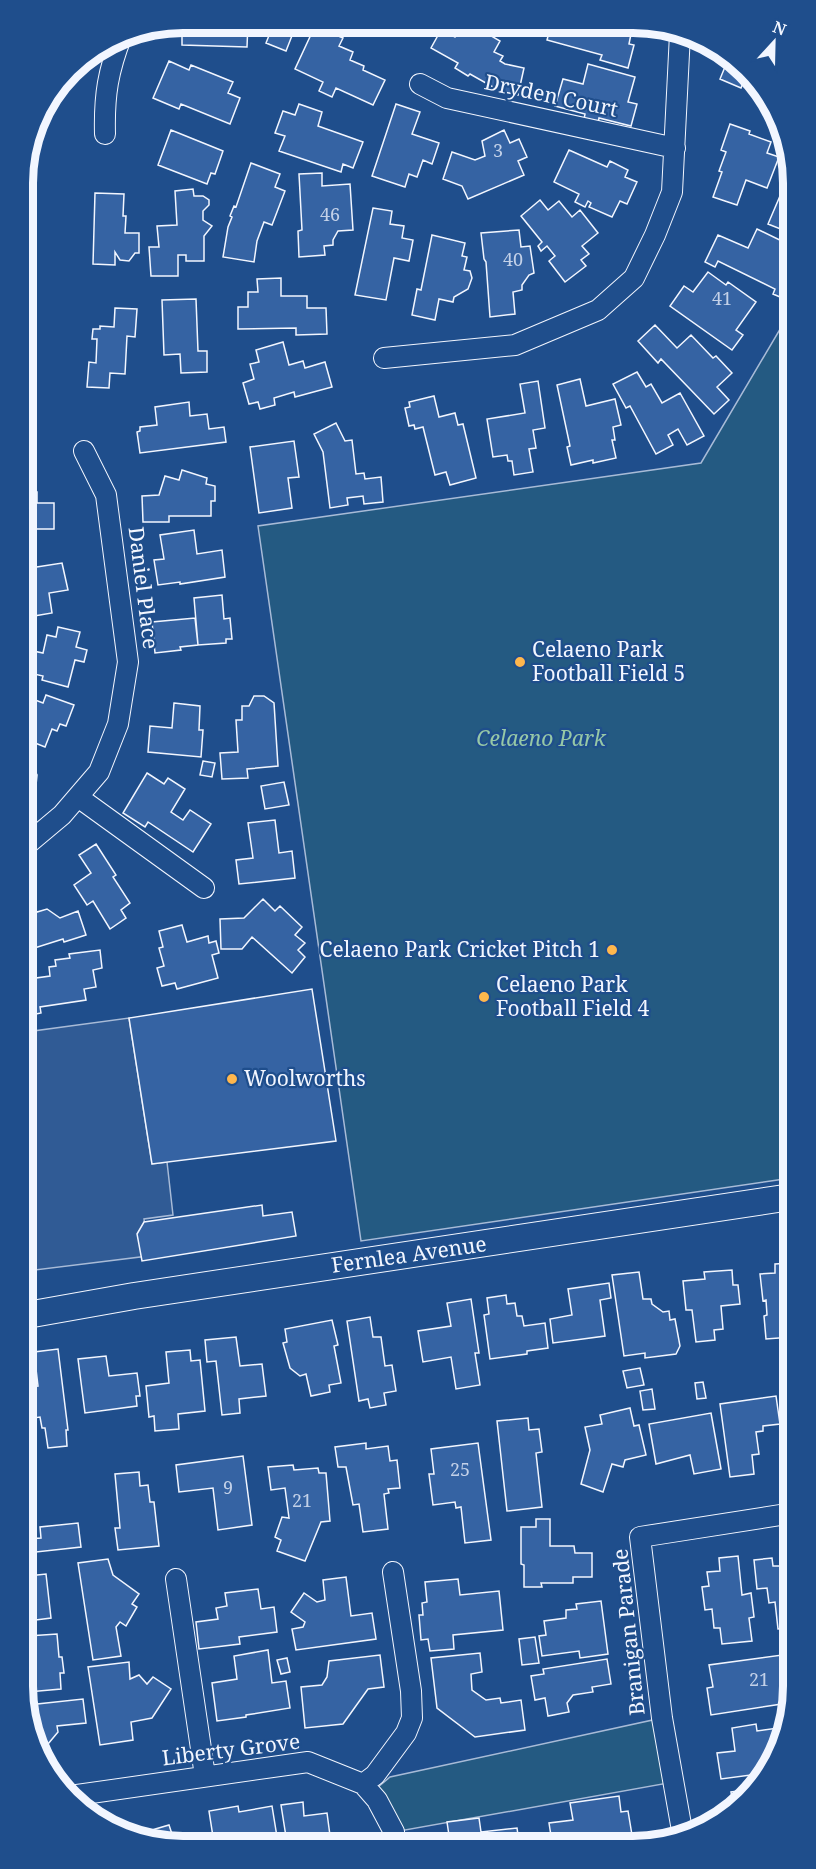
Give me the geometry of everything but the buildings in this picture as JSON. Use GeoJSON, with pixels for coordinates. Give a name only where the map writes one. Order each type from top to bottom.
{"type":"FeatureCollection","features":[{"type":"Feature","properties":{"kind":"street"},"geometry":{"type":"LineString","coordinates":[[384,358],[515,345],[598,310],[634,278],[655,235],[672,192],[680,41]]}},
{"type":"Feature","properties":{"kind":"street"},"geometry":{"type":"LineString","coordinates":[[105,134],[104,103],[109,68],[117,48]]}},
{"type":"Feature","properties":{"kind":"street","name":"Dryden Court"},"geometry":{"type":"LineString","coordinates":[[420,84],[447,98],[675,148]]}},
{"type":"Feature","properties":{"kind":"street","name":"Daniel Place"},"geometry":{"type":"LineString","coordinates":[[33,839],[62,815],[99,772],[118,724],[128,662],[106,495],[84,451]]}},
{"type":"Feature","properties":{"kind":"street"},"geometry":{"type":"LineString","coordinates":[[78,796],[204,888]]}},
{"type":"Feature","properties":{"kind":"street","name":"Fernlea Avenue"},"geometry":{"type":"LineString","coordinates":[[33,1314],[134,1296],[783,1198]]}},
{"type":"Feature","properties":{"kind":"street","name":"Branigan Parade"},"geometry":{"type":"LineString","coordinates":[[682,1828],[662,1718],[640,1537],[783,1514]]}},
{"type":"Feature","properties":{"kind":"street"},"geometry":{"type":"LineString","coordinates":[[393,1572],[411,1691],[412,1718],[406,1733],[375,1774],[363,1784],[377,1800],[394,1836]]}},
{"type":"Feature","properties":{"kind":"street"},"geometry":{"type":"LineString","coordinates":[[176,1580],[205,1776]]}},
{"type":"Feature","properties":{"kind":"street","name":"Liberty Grove"},"geometry":{"type":"LineString","coordinates":[[80,1795],[308,1762],[363,1784]]}},
{"type":"Feature","properties":{"kind":"green space","name":"Celaeno Park"},"geometry":{"type":"Polygon","coordinates":[[[783,324],[783,1179],[361,1241],[258,526],[701,463],[783,324]]]}},
{"type":"Feature","properties":{"kind":"green space"},"geometry":{"type":"Polygon","coordinates":[[[662,1718],[674,1782],[394,1832],[371,1793],[390,1777],[662,1718]]]}},
{"type":"Feature","properties":{"kind":"shaded area"},"geometry":{"type":"Polygon","coordinates":[[[129,1018],[152,1164],[167,1162],[173,1215],[144,1219],[148,1256],[33,1270],[33,1031],[129,1018]]]}},
{"type":"Feature","properties":{"kind":"place","name":"Celaeno Park Football Field 5"},"geometry":{"type":"Point","coordinates":[520,662]}},
{"type":"Feature","properties":{"kind":"place","name":"Celaeno Park Cricket Pitch 1"},"geometry":{"type":"Point","coordinates":[612,950]}},
{"type":"Feature","properties":{"kind":"place","name":"Celaeno Park Football Field 4"},"geometry":{"type":"Point","coordinates":[484,997]}},
{"type":"Feature","properties":{"kind":"place","name":"Woolworths"},"geometry":{"type":"Point","coordinates":[232,1079]}}]}
